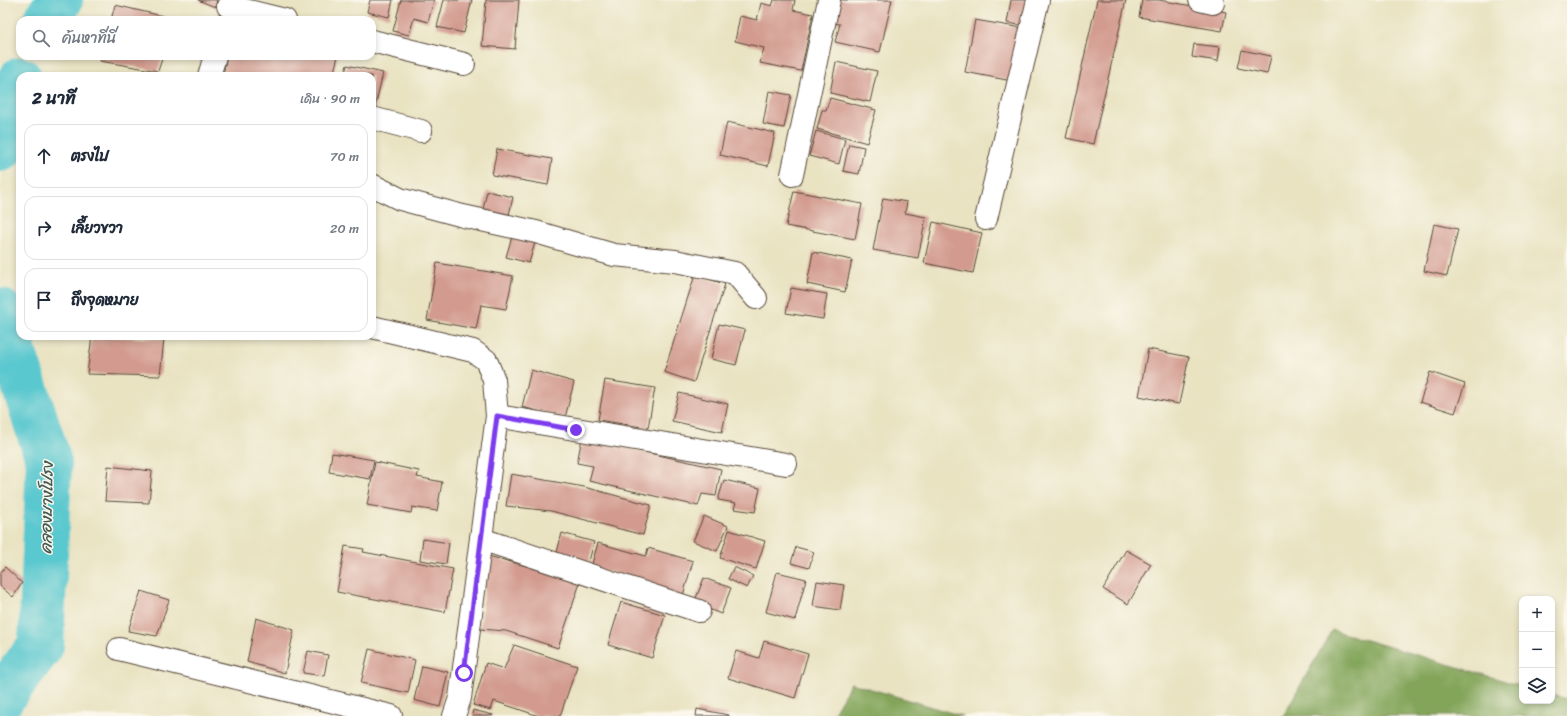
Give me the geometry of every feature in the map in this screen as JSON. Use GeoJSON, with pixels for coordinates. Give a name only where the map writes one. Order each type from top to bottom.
{"type":"FeatureCollection","features":[{"type":"Feature","properties":{"kind":"street"},"geometry":{"type":"LineString","coordinates":[[792,175],[829,0]]}},
{"type":"Feature","properties":{"kind":"street"},"geometry":{"type":"LineString","coordinates":[[986,219],[1038,0]]}},
{"type":"Feature","properties":{"kind":"street"},"geometry":{"type":"LineString","coordinates":[[227,9],[264,16]]}},
{"type":"Feature","properties":{"kind":"street"},"geometry":{"type":"LineString","coordinates":[[376,43],[464,64]]}},
{"type":"Feature","properties":{"kind":"street"},"geometry":{"type":"LineString","coordinates":[[376,119],[421,131]]}},
{"type":"Feature","properties":{"kind":"street"},"geometry":{"type":"LineString","coordinates":[[376,187],[400,199],[463,216],[536,232],[614,255],[675,261],[735,273],[756,298]]}},
{"type":"Feature","properties":{"kind":"street"},"geometry":{"type":"LineString","coordinates":[[376,328],[473,351],[486,360],[494,380],[497,416],[460,698],[454,716]]}},
{"type":"Feature","properties":{"kind":"street"},"geometry":{"type":"LineString","coordinates":[[497,416],[786,464]]}},
{"type":"Feature","properties":{"kind":"street"},"geometry":{"type":"LineString","coordinates":[[481,539],[699,612]]}},
{"type":"Feature","properties":{"kind":"street"},"geometry":{"type":"LineString","coordinates":[[119,649],[391,716]]}},
{"type":"Feature","properties":{"kind":"green space"},"geometry":{"type":"Polygon","coordinates":[[[1332,630],[1519,685],[1519,704],[1555,704],[1555,696],[1567,699],[1567,716],[1283,716],[1332,630]]]}},
{"type":"Feature","properties":{"kind":"green space"},"geometry":{"type":"Polygon","coordinates":[[[851,683],[962,716],[832,716],[851,683]]]}},
{"type":"Feature","properties":{"kind":"building"},"geometry":{"type":"Polygon","coordinates":[[[198,0],[217,0],[215,7],[198,0]]]}},
{"type":"Feature","properties":{"kind":"building"},"geometry":{"type":"Polygon","coordinates":[[[370,0],[393,0],[389,17],[367,12],[370,0]]]}},
{"type":"Feature","properties":{"kind":"building"},"geometry":{"type":"Polygon","coordinates":[[[401,0],[434,0],[428,22],[414,18],[409,35],[393,31],[401,0]]]}},
{"type":"Feature","properties":{"kind":"building"},"geometry":{"type":"Polygon","coordinates":[[[444,0],[472,0],[464,33],[437,27],[444,0]]]}},
{"type":"Feature","properties":{"kind":"building"},"geometry":{"type":"Polygon","coordinates":[[[486,0],[519,0],[515,49],[482,46],[486,0]]]}},
{"type":"Feature","properties":{"kind":"building"},"geometry":{"type":"Polygon","coordinates":[[[774,0],[795,0],[793,10],[813,14],[801,71],[760,63],[764,48],[735,41],[740,16],[757,20],[761,3],[772,6],[774,0]]]}},
{"type":"Feature","properties":{"kind":"building"},"geometry":{"type":"Polygon","coordinates":[[[831,0],[892,0],[880,52],[835,42],[840,24],[827,22],[831,0]]]}},
{"type":"Feature","properties":{"kind":"building"},"geometry":{"type":"Polygon","coordinates":[[[1011,0],[1030,0],[1026,26],[1007,23],[1011,0]]]}},
{"type":"Feature","properties":{"kind":"building"},"geometry":{"type":"Polygon","coordinates":[[[1097,0],[1126,0],[1093,144],[1066,138],[1097,0]]]}},
{"type":"Feature","properties":{"kind":"building"},"geometry":{"type":"Polygon","coordinates":[[[1142,0],[1159,0],[1226,12],[1222,31],[1139,17],[1142,0]]]}},
{"type":"Feature","properties":{"kind":"building"},"geometry":{"type":"Polygon","coordinates":[[[115,5],[162,16],[112,16],[115,5]]]}},
{"type":"Feature","properties":{"kind":"building"},"geometry":{"type":"Polygon","coordinates":[[[975,20],[1022,28],[1012,81],[965,72],[975,20]]]}},
{"type":"Feature","properties":{"kind":"building"},"geometry":{"type":"Polygon","coordinates":[[[1194,44],[1220,47],[1218,61],[1192,57],[1194,44]]]}},
{"type":"Feature","properties":{"kind":"building"},"geometry":{"type":"Polygon","coordinates":[[[1242,50],[1271,56],[1267,74],[1238,68],[1242,50]]]}},
{"type":"Feature","properties":{"kind":"building"},"geometry":{"type":"Polygon","coordinates":[[[100,60],[162,60],[158,71],[100,60]]]}},
{"type":"Feature","properties":{"kind":"building"},"geometry":{"type":"Polygon","coordinates":[[[226,60],[337,60],[334,72],[224,72],[226,60]]]}},
{"type":"Feature","properties":{"kind":"building"},"geometry":{"type":"Polygon","coordinates":[[[836,62],[877,71],[870,102],[830,93],[836,62]]]}},
{"type":"Feature","properties":{"kind":"building"},"geometry":{"type":"Polygon","coordinates":[[[347,65],[383,73],[376,103],[376,72],[345,72],[347,65]]]}},
{"type":"Feature","properties":{"kind":"building"},"geometry":{"type":"Polygon","coordinates":[[[769,91],[791,95],[784,128],[763,124],[769,91]]]}},
{"type":"Feature","properties":{"kind":"building"},"geometry":{"type":"Polygon","coordinates":[[[830,98],[876,110],[867,143],[817,129],[822,110],[826,110],[830,98]]]}},
{"type":"Feature","properties":{"kind":"building"},"geometry":{"type":"Polygon","coordinates":[[[727,122],[775,133],[768,166],[720,155],[727,122]]]}},
{"type":"Feature","properties":{"kind":"building"},"geometry":{"type":"Polygon","coordinates":[[[816,131],[845,139],[839,164],[809,156],[816,131]]]}},
{"type":"Feature","properties":{"kind":"building"},"geometry":{"type":"Polygon","coordinates":[[[849,144],[864,147],[859,174],[843,171],[849,144]]]}},
{"type":"Feature","properties":{"kind":"building"},"geometry":{"type":"Polygon","coordinates":[[[497,149],[552,159],[548,185],[492,175],[497,149]]]}},
{"type":"Feature","properties":{"kind":"building"},"geometry":{"type":"Polygon","coordinates":[[[487,191],[513,197],[507,224],[481,219],[487,191]]]}},
{"type":"Feature","properties":{"kind":"building"},"geometry":{"type":"Polygon","coordinates":[[[794,191],[862,204],[855,239],[786,226],[794,191]]]}},
{"type":"Feature","properties":{"kind":"building"},"geometry":{"type":"Polygon","coordinates":[[[883,198],[907,202],[905,213],[926,217],[918,258],[873,250],[883,198]]]}},
{"type":"Feature","properties":{"kind":"building"},"geometry":{"type":"Polygon","coordinates":[[[933,222],[982,233],[973,273],[924,263],[933,222]]]}},
{"type":"Feature","properties":{"kind":"building"},"geometry":{"type":"Polygon","coordinates":[[[1434,224],[1458,229],[1447,276],[1424,271],[1434,224]]]}},
{"type":"Feature","properties":{"kind":"building"},"geometry":{"type":"Polygon","coordinates":[[[513,233],[536,239],[529,263],[506,257],[513,233]]]}},
{"type":"Feature","properties":{"kind":"building"},"geometry":{"type":"Polygon","coordinates":[[[813,252],[852,260],[845,292],[807,284],[813,252]]]}},
{"type":"Feature","properties":{"kind":"building"},"geometry":{"type":"Polygon","coordinates":[[[437,263],[513,276],[506,309],[481,305],[476,329],[427,320],[437,263]]]}},
{"type":"Feature","properties":{"kind":"building"},"geometry":{"type":"Polygon","coordinates":[[[695,275],[725,284],[694,382],[664,372],[695,275]]]}},
{"type":"Feature","properties":{"kind":"building"},"geometry":{"type":"Polygon","coordinates":[[[791,288],[827,294],[823,319],[786,313],[791,288]]]}},
{"type":"Feature","properties":{"kind":"building"},"geometry":{"type":"Polygon","coordinates":[[[719,324],[745,330],[736,365],[711,359],[719,324]]]}},
{"type":"Feature","properties":{"kind":"building"},"geometry":{"type":"Polygon","coordinates":[[[91,340],[164,340],[160,376],[87,374],[91,340]]]}},
{"type":"Feature","properties":{"kind":"building"},"geometry":{"type":"Polygon","coordinates":[[[1148,349],[1189,357],[1179,404],[1139,396],[1148,349]]]}},
{"type":"Feature","properties":{"kind":"building"},"geometry":{"type":"Polygon","coordinates":[[[531,370],[574,382],[565,418],[522,407],[531,370]]]}},
{"type":"Feature","properties":{"kind":"building"},"geometry":{"type":"Polygon","coordinates":[[[1430,372],[1465,384],[1455,413],[1420,402],[1430,372]]]}},
{"type":"Feature","properties":{"kind":"building"},"geometry":{"type":"Polygon","coordinates":[[[605,380],[655,388],[648,428],[598,420],[605,380]]]}},
{"type":"Feature","properties":{"kind":"building"},"geometry":{"type":"Polygon","coordinates":[[[679,393],[728,404],[722,432],[672,421],[679,393]]]}},
{"type":"Feature","properties":{"kind":"building"},"geometry":{"type":"Polygon","coordinates":[[[582,438],[721,469],[716,496],[702,494],[698,506],[589,481],[593,466],[577,463],[582,438]]]}},
{"type":"Feature","properties":{"kind":"building"},"geometry":{"type":"Polygon","coordinates":[[[332,453],[374,460],[370,479],[329,472],[332,453]]]}},
{"type":"Feature","properties":{"kind":"building"},"geometry":{"type":"Polygon","coordinates":[[[375,462],[419,471],[417,477],[442,482],[437,511],[412,507],[411,513],[367,505],[375,462]]]}},
{"type":"Feature","properties":{"kind":"building"},"geometry":{"type":"Polygon","coordinates":[[[108,466],[152,471],[149,503],[105,501],[108,466]]]}},
{"type":"Feature","properties":{"kind":"building"},"geometry":{"type":"Polygon","coordinates":[[[511,474],[584,487],[651,505],[643,535],[551,511],[506,506],[511,474]]]}},
{"type":"Feature","properties":{"kind":"building"},"geometry":{"type":"Polygon","coordinates":[[[724,480],[760,488],[755,512],[734,509],[736,503],[718,500],[724,480]]]}},
{"type":"Feature","properties":{"kind":"building"},"geometry":{"type":"Polygon","coordinates":[[[704,516],[728,526],[717,551],[693,541],[704,516]]]}},
{"type":"Feature","properties":{"kind":"building"},"geometry":{"type":"Polygon","coordinates":[[[729,530],[765,541],[756,569],[720,558],[729,530]]]}},
{"type":"Feature","properties":{"kind":"building"},"geometry":{"type":"Polygon","coordinates":[[[562,533],[594,542],[587,569],[555,560],[562,533]]]}},
{"type":"Feature","properties":{"kind":"building"},"geometry":{"type":"Polygon","coordinates":[[[423,539],[449,543],[446,564],[420,560],[423,539]]]}},
{"type":"Feature","properties":{"kind":"building"},"geometry":{"type":"Polygon","coordinates":[[[598,543],[646,556],[648,548],[693,561],[682,599],[637,586],[640,580],[591,567],[598,543]]]}},
{"type":"Feature","properties":{"kind":"building"},"geometry":{"type":"Polygon","coordinates":[[[345,546],[364,549],[363,552],[453,569],[445,612],[337,592],[345,546]]]}},
{"type":"Feature","properties":{"kind":"building"},"geometry":{"type":"Polygon","coordinates":[[[796,547],[814,552],[809,568],[791,563],[796,547]]]}},
{"type":"Feature","properties":{"kind":"building"},"geometry":{"type":"Polygon","coordinates":[[[1126,550],[1151,564],[1128,604],[1103,589],[1126,550]]]}},
{"type":"Feature","properties":{"kind":"building"},"geometry":{"type":"Polygon","coordinates":[[[488,556],[527,566],[580,583],[558,648],[506,631],[480,629],[488,556]]]}},
{"type":"Feature","properties":{"kind":"building"},"geometry":{"type":"Polygon","coordinates":[[[5,567],[22,583],[13,597],[0,586],[0,573],[5,567]]]}},
{"type":"Feature","properties":{"kind":"building"},"geometry":{"type":"Polygon","coordinates":[[[734,567],[753,576],[747,588],[728,579],[734,567]]]}},
{"type":"Feature","properties":{"kind":"building"},"geometry":{"type":"Polygon","coordinates":[[[777,572],[806,579],[795,620],[766,612],[777,572]]]}},
{"type":"Feature","properties":{"kind":"building"},"geometry":{"type":"Polygon","coordinates":[[[704,578],[731,588],[721,614],[694,603],[704,578]]]}},
{"type":"Feature","properties":{"kind":"building"},"geometry":{"type":"Polygon","coordinates":[[[817,581],[844,585],[840,610],[813,606],[817,581]]]}},
{"type":"Feature","properties":{"kind":"building"},"geometry":{"type":"Polygon","coordinates":[[[141,591],[169,600],[157,636],[128,631],[141,591]]]}},
{"type":"Feature","properties":{"kind":"building"},"geometry":{"type":"Polygon","coordinates":[[[621,602],[665,615],[652,658],[608,645],[621,602]]]}},
{"type":"Feature","properties":{"kind":"building"},"geometry":{"type":"Polygon","coordinates":[[[256,618],[294,630],[285,673],[247,662],[256,618]]]}},
{"type":"Feature","properties":{"kind":"building"},"geometry":{"type":"Polygon","coordinates":[[[764,641],[808,654],[795,698],[728,678],[736,651],[759,658],[764,641]]]}},
{"type":"Feature","properties":{"kind":"building"},"geometry":{"type":"Polygon","coordinates":[[[514,645],[577,666],[560,716],[539,716],[494,701],[491,710],[473,705],[486,663],[504,669],[514,645]]]}},
{"type":"Feature","properties":{"kind":"building"},"geometry":{"type":"Polygon","coordinates":[[[369,649],[415,660],[408,693],[361,683],[369,649]]]}},
{"type":"Feature","properties":{"kind":"building"},"geometry":{"type":"Polygon","coordinates":[[[308,651],[328,655],[324,676],[303,673],[308,651]]]}},
{"type":"Feature","properties":{"kind":"building"},"geometry":{"type":"Polygon","coordinates":[[[422,666],[448,672],[440,707],[414,700],[422,666]]]}},
{"type":"Feature","properties":{"kind":"building"},"geometry":{"type":"Polygon","coordinates":[[[697,709],[729,715],[729,716],[696,716],[697,709]]]}},
{"type":"Feature","properties":{"kind":"building"},"geometry":{"type":"Polygon","coordinates":[[[473,710],[493,715],[472,716],[473,710]]]}},
{"type":"Feature","properties":{"kind":"waterway","name":"คลองบางโปรง"},"geometry":{"type":"LineString","coordinates":[[49,16],[60,0]]}},
{"type":"Feature","properties":{"kind":"waterway","name":"คลองบางโปรง"},"geometry":{"type":"LineString","coordinates":[[0,149],[16,94]]}},
{"type":"Feature","properties":{"kind":"waterway","name":"คลองบางโปรง"},"geometry":{"type":"LineString","coordinates":[[0,311],[49,462],[41,645],[0,700]]}},
{"type":"Feature","properties":{"kind":"route"},"geometry":{"type":"LineString","coordinates":[[464,673],[497,416],[576,430]]}}]}
